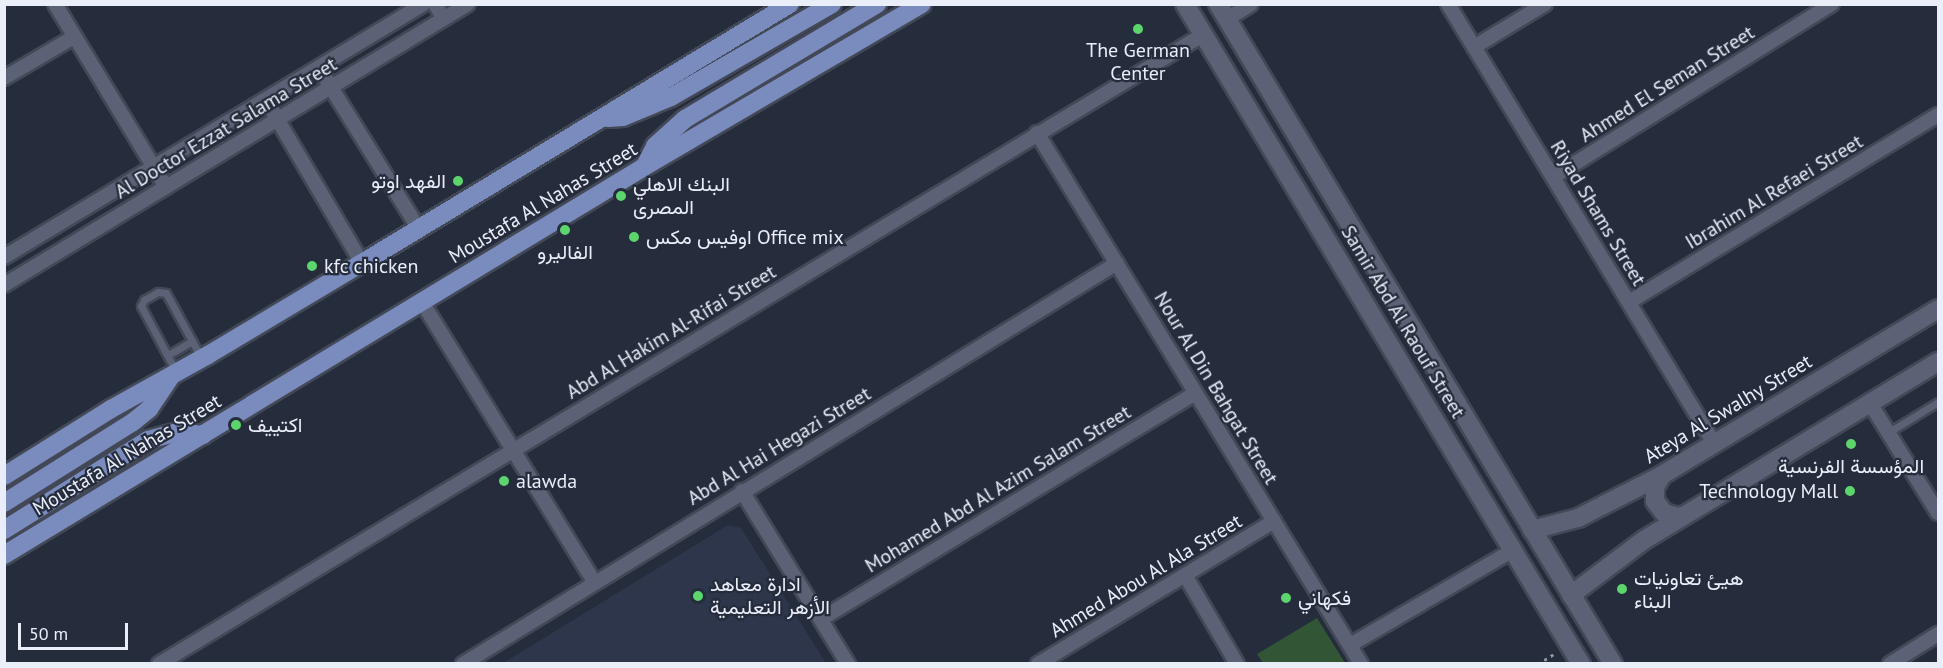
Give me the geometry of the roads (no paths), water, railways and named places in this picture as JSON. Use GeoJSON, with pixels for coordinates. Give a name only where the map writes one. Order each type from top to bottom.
{"type":"FeatureCollection","features":[{"type":"Feature","properties":{"kind":"main road"},"geometry":{"type":"LineString","coordinates":[[4,476],[111,409],[208,355],[419,229],[789,4]]}},
{"type":"Feature","properties":{"kind":"main road"},"geometry":{"type":"LineString","coordinates":[[600,119],[623,117],[671,98],[832,4]]}},
{"type":"Feature","properties":{"kind":"main road"},"geometry":{"type":"LineString","coordinates":[[644,167],[655,146],[685,119],[877,4]]}},
{"type":"Feature","properties":{"kind":"main road","name":"Moustafa Al Nahas Street"},"geometry":{"type":"LineString","coordinates":[[4,555],[644,167],[922,4]]}},
{"type":"Feature","properties":{"kind":"main road"},"geometry":{"type":"LineString","coordinates":[[4,503],[133,422],[162,393],[172,375]]}},
{"type":"Feature","properties":{"kind":"main road"},"geometry":{"type":"LineString","coordinates":[[4,530],[148,440],[178,432],[203,435]]}},
{"type":"Feature","properties":{"kind":"street"},"geometry":{"type":"LineString","coordinates":[[55,4],[166,187]]}},
{"type":"Feature","properties":{"kind":"street","name":"Al Doctor Ezzat Salama Street"},"geometry":{"type":"LineString","coordinates":[[4,257],[424,4]]}},
{"type":"Feature","properties":{"kind":"street"},"geometry":{"type":"LineString","coordinates":[[435,4],[444,19]]}},
{"type":"Feature","properties":{"kind":"street","name":"Al Doctor Ezzat Salama Street"},"geometry":{"type":"LineString","coordinates":[[4,285],[468,4]]}},
{"type":"Feature","properties":{"kind":"street","name":"Samir Abd Al Raouf Street"},"geometry":{"type":"LineString","coordinates":[[1185,4],[1581,663]]}},
{"type":"Feature","properties":{"kind":"street"},"geometry":{"type":"LineString","coordinates":[[1222,12],[1251,4]]}},
{"type":"Feature","properties":{"kind":"street","name":"Riyad Shams Street"},"geometry":{"type":"LineString","coordinates":[[1448,4],[1714,443]]}},
{"type":"Feature","properties":{"kind":"street"},"geometry":{"type":"LineString","coordinates":[[1474,47],[1545,4]]}},
{"type":"Feature","properties":{"kind":"street","name":"Ahmed El Seman Street"},"geometry":{"type":"LineString","coordinates":[[1553,177],[1832,4]]}},
{"type":"Feature","properties":{"kind":"street","name":"Samir Abd Al Raouf Street"},"geometry":{"type":"LineString","coordinates":[[1222,12],[1612,663]]}},
{"type":"Feature","properties":{"kind":"street","name":"Abd Al Hakim Al-Rifai Street"},"geometry":{"type":"LineString","coordinates":[[159,663],[1204,34]]}},
{"type":"Feature","properties":{"kind":"street"},"geometry":{"type":"LineString","coordinates":[[4,78],[74,37]]}},
{"type":"Feature","properties":{"kind":"street"},"geometry":{"type":"LineString","coordinates":[[320,68],[419,229]]}},
{"type":"Feature","properties":{"kind":"street"},"geometry":{"type":"LineString","coordinates":[[266,100],[362,263]]}},
{"type":"Feature","properties":{"kind":"street","name":"Ibrahim Al Refaei Street"},"geometry":{"type":"LineString","coordinates":[[1629,302],[1938,115]]}},
{"type":"Feature","properties":{"kind":"street","name":"Nour Al Din Bahgat Street"},"geometry":{"type":"LineString","coordinates":[[1037,134],[1361,663]]}},
{"type":"Feature","properties":{"kind":"street","name":"Abd Al Hai Hegazi Street"},"geometry":{"type":"LineString","coordinates":[[463,663],[1117,263]]}},
{"type":"Feature","properties":{"kind":"street"},"geometry":{"type":"LineString","coordinates":[[422,302],[594,582]]}},
{"type":"Feature","properties":{"kind":"street","name":"Ateya Al Swalhy Street"},"geometry":{"type":"LineString","coordinates":[[1532,530],[1578,518],[1662,475],[1938,309]]}},
{"type":"Feature","properties":{"kind":"street"},"geometry":{"type":"LineString","coordinates":[[1571,595],[1624,553],[1938,362]]}},
{"type":"Feature","properties":{"kind":"street","name":"Mohamed Abd Al Azim Salam Street"},"geometry":{"type":"LineString","coordinates":[[820,619],[1195,393]]}},
{"type":"Feature","properties":{"kind":"street"},"geometry":{"type":"LineString","coordinates":[[1870,403],[1938,513]]}},
{"type":"Feature","properties":{"kind":"street"},"geometry":{"type":"LineString","coordinates":[[1662,475],[1655,487],[1655,501],[1664,513],[1678,517],[1685,516]]}},
{"type":"Feature","properties":{"kind":"street"},"geometry":{"type":"LineString","coordinates":[[742,491],[848,663]]}},
{"type":"Feature","properties":{"kind":"street","name":"Ahmed Abou Al Ala Street"},"geometry":{"type":"LineString","coordinates":[[1038,663],[1274,521]]}},
{"type":"Feature","properties":{"kind":"street"},"geometry":{"type":"LineString","coordinates":[[1350,645],[1513,550]]}},
{"type":"Feature","properties":{"kind":"street"},"geometry":{"type":"LineString","coordinates":[[1185,575],[1237,663]]}},
{"type":"Feature","properties":{"kind":"street"},"geometry":{"type":"LineString","coordinates":[[1890,663],[1938,634]]}},
{"type":"Feature","properties":{"kind":"lane"},"geometry":{"type":"LineString","coordinates":[[172,375],[172,364],[161,336],[141,306],[144,300],[164,291],[180,326],[199,352],[208,355]]}},
{"type":"Feature","properties":{"kind":"lane"},"geometry":{"type":"LineString","coordinates":[[168,355],[192,341]]}},
{"type":"Feature","properties":{"kind":"lane"},"geometry":{"type":"LineString","coordinates":[[1889,432],[1938,402]]}},
{"type":"Feature","properties":{"kind":"place","name":"The German Center"},"geometry":{"type":"Point","coordinates":[1138,29]}},
{"type":"Feature","properties":{"kind":"place","name":"الفهد اوتو"},"geometry":{"type":"Point","coordinates":[458,181]}},
{"type":"Feature","properties":{"kind":"place","name":"البنك الاهلي المصرى"},"geometry":{"type":"Point","coordinates":[621,196]}},
{"type":"Feature","properties":{"kind":"place","name":"الفاليرو"},"geometry":{"type":"Point","coordinates":[565,230]}},
{"type":"Feature","properties":{"kind":"place","name":"اوفيس مكس Office mix"},"geometry":{"type":"Point","coordinates":[634,237]}},
{"type":"Feature","properties":{"kind":"place","name":"kfc chicken"},"geometry":{"type":"Point","coordinates":[312,266]}},
{"type":"Feature","properties":{"kind":"place","name":"اكتييف"},"geometry":{"type":"Point","coordinates":[236,425]}},
{"type":"Feature","properties":{"kind":"place","name":"المؤسسة الفرنسية"},"geometry":{"type":"Point","coordinates":[1851,444]}},
{"type":"Feature","properties":{"kind":"place","name":"alawda"},"geometry":{"type":"Point","coordinates":[504,481]}},
{"type":"Feature","properties":{"kind":"place","name":"Technology Mall"},"geometry":{"type":"Point","coordinates":[1850,491]}},
{"type":"Feature","properties":{"kind":"place","name":"هيئ تعاونيات البناء"},"geometry":{"type":"Point","coordinates":[1622,589]}},
{"type":"Feature","properties":{"kind":"place","name":"ادارة معاهد الأزهر التعليمية"},"geometry":{"type":"Point","coordinates":[698,596]}},
{"type":"Feature","properties":{"kind":"place","name":"فكهاني"},"geometry":{"type":"Point","coordinates":[1286,598]}}]}
